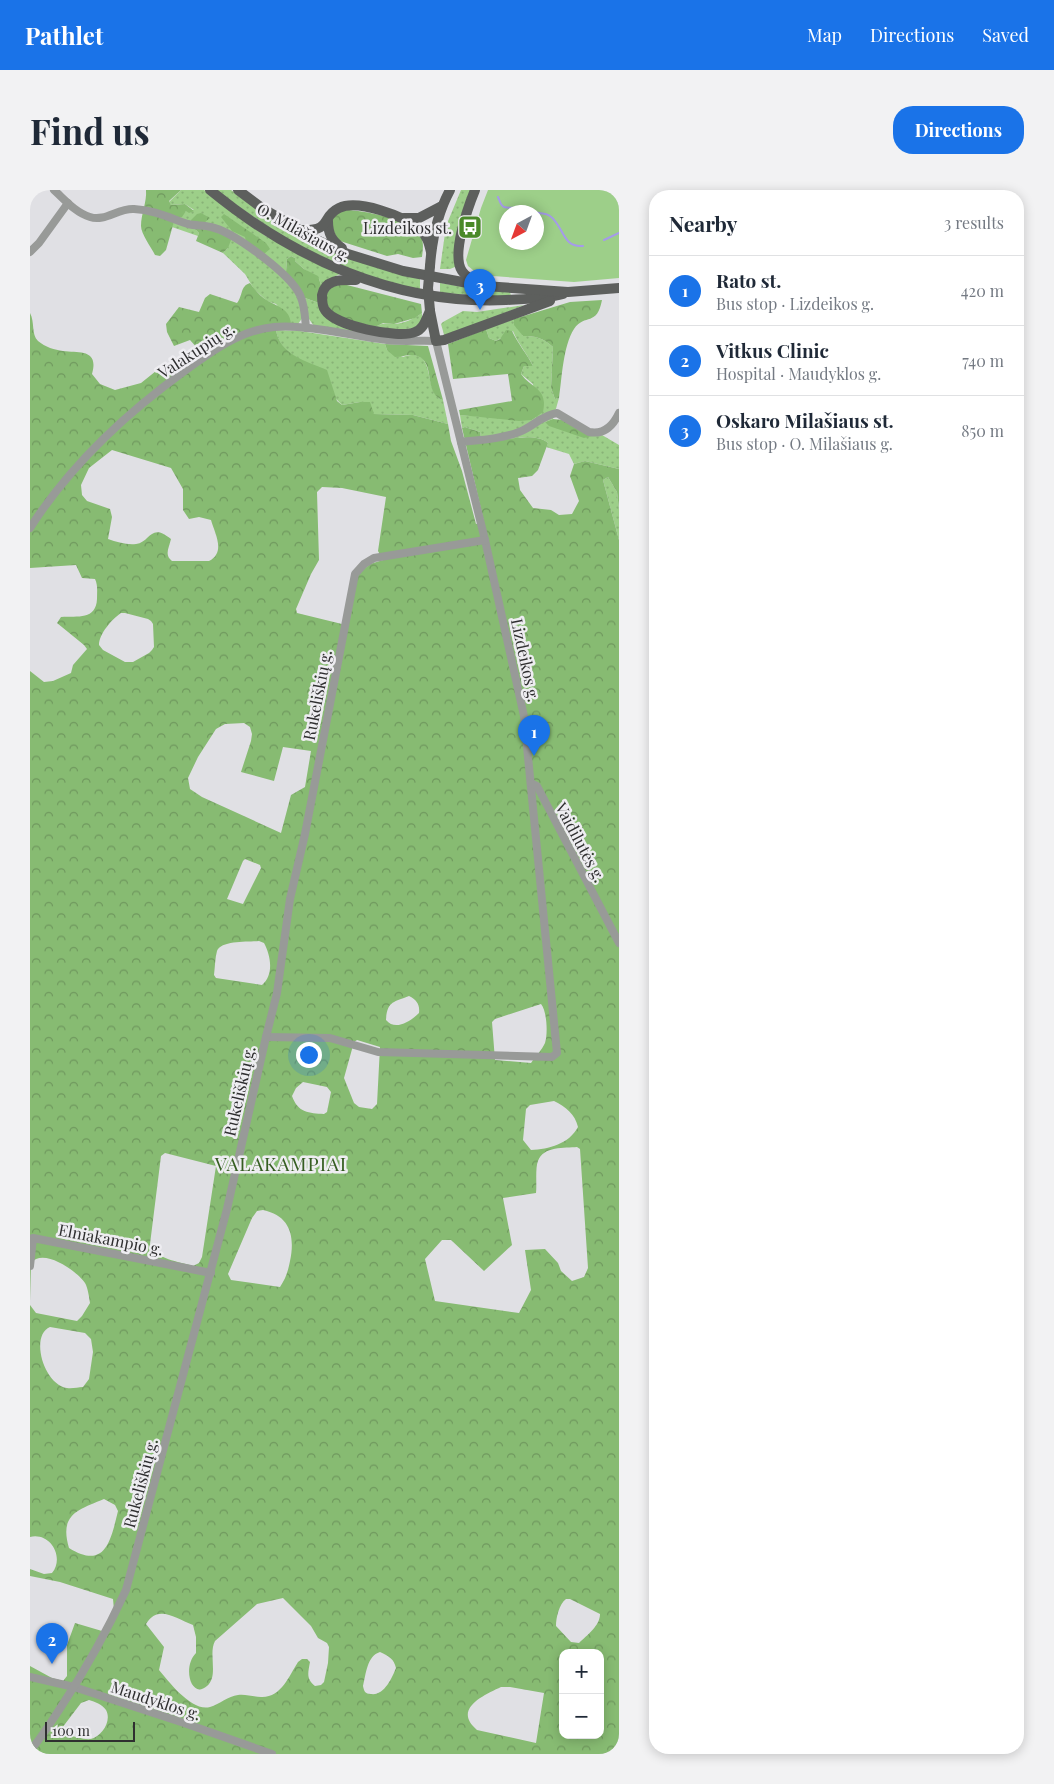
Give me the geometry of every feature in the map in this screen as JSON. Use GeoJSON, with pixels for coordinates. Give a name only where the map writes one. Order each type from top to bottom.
{"type":"FeatureCollection","features":[{"type":"Feature","properties":{"kind":"main road","name":"O. Milašiaus g."},"geometry":{"type":"LineString","coordinates":[[210,190],[245,218],[283,242],[324,263],[365,280],[416,293],[465,300],[497,301],[552,297],[568,292]]}},
{"type":"Feature","properties":{"kind":"main road","name":"O. Milašiaus g."},"geometry":{"type":"LineString","coordinates":[[238,190],[262,208],[317,240],[348,254],[403,271],[484,286],[568,292],[619,288]]}},
{"type":"Feature","properties":{"kind":"main road"},"geometry":{"type":"LineString","coordinates":[[450,190],[442,206],[431,252],[428,288],[436,341],[444,340],[549,301],[568,292]]}},
{"type":"Feature","properties":{"kind":"main road"},"geometry":{"type":"LineString","coordinates":[[475,190],[462,228],[459,259],[461,270],[465,275],[484,286]]}},
{"type":"Feature","properties":{"kind":"main road"},"geometry":{"type":"LineString","coordinates":[[300,230],[319,229],[339,208],[353,206],[377,210],[404,218],[419,218],[442,206]]}},
{"type":"Feature","properties":{"kind":"main road"},"geometry":{"type":"LineString","coordinates":[[404,218],[424,234],[428,240],[431,252]]}},
{"type":"Feature","properties":{"kind":"main road"},"geometry":{"type":"LineString","coordinates":[[328,221],[332,240],[348,254]]}},
{"type":"Feature","properties":{"kind":"main road"},"geometry":{"type":"LineString","coordinates":[[365,280],[338,280],[331,282],[326,286],[322,297],[324,310],[337,320],[358,327],[394,334],[414,333],[420,329],[430,311]]}},
{"type":"Feature","properties":{"kind":"street"},"geometry":{"type":"LineString","coordinates":[[54,190],[79,212],[95,219],[125,209],[134,209],[155,211],[192,225],[211,226],[222,231],[257,253],[285,274],[299,294],[304,307],[306,328]]}},
{"type":"Feature","properties":{"kind":"street"},"geometry":{"type":"LineString","coordinates":[[30,252],[39,243],[68,203]]}},
{"type":"Feature","properties":{"kind":"street","name":"Valakupių g."},"geometry":{"type":"LineString","coordinates":[[30,528],[58,488],[96,445],[150,397],[184,371],[211,352],[248,332],[275,327],[306,328],[399,341],[436,341]]}},
{"type":"Feature","properties":{"kind":"street"},"geometry":{"type":"LineString","coordinates":[[370,338],[394,334]]}},
{"type":"Feature","properties":{"kind":"street","name":"Lizdeikos g."},"geometry":{"type":"LineString","coordinates":[[266,1037],[330,1038],[378,1052],[552,1057],[557,1051],[537,869],[524,716],[485,540],[436,341]]}},
{"type":"Feature","properties":{"kind":"street"},"geometry":{"type":"LineString","coordinates":[[461,442],[504,437],[520,432],[546,416],[557,413],[590,432],[606,431],[619,413]]}},
{"type":"Feature","properties":{"kind":"street","name":"Rukeliškių g."},"geometry":{"type":"LineString","coordinates":[[30,1751],[74,1687],[108,1628],[126,1590],[211,1273],[278,993],[290,899],[305,834],[355,574],[364,564],[374,558],[485,540]]}},
{"type":"Feature","properties":{"kind":"street","name":"Vaidilutės g."},"geometry":{"type":"LineString","coordinates":[[531,783],[537,786],[619,943]]}},
{"type":"Feature","properties":{"kind":"street","name":"Elniakampio g."},"geometry":{"type":"LineString","coordinates":[[30,1266],[33,1238],[211,1273]]}},
{"type":"Feature","properties":{"kind":"street","name":"Maudyklos g."},"geometry":{"type":"LineString","coordinates":[[30,1677],[74,1687],[272,1754]]}},
{"type":"Feature","properties":{"kind":"green space"},"geometry":{"type":"Polygon","coordinates":[[[146,190],[181,190],[169,201],[171,205],[185,204],[194,211],[189,213],[186,211],[182,217],[175,218],[166,250],[160,256],[155,255],[141,229],[146,190]]]}},
{"type":"Feature","properties":{"kind":"green space"},"geometry":{"type":"Polygon","coordinates":[[[181,190],[204,190],[264,235],[340,274],[329,279],[322,288],[319,279],[304,269],[295,261],[295,258],[291,256],[287,259],[286,272],[283,276],[300,298],[303,317],[298,324],[291,323],[276,304],[267,301],[254,289],[245,274],[223,253],[228,248],[211,230],[193,227],[199,233],[198,236],[172,227],[175,218],[186,211],[194,210],[185,204],[171,205],[169,202],[181,190]]]}},
{"type":"Feature","properties":{"kind":"green space"},"geometry":{"type":"Polygon","coordinates":[[[215,190],[231,190],[273,221],[303,237],[420,279],[420,291],[360,274],[290,242],[215,190]]]}},
{"type":"Feature","properties":{"kind":"green space"},"geometry":{"type":"Polygon","coordinates":[[[461,190],[471,190],[456,253],[455,267],[440,269],[446,226],[461,190]]]}},
{"type":"Feature","properties":{"kind":"green space"},"geometry":{"type":"Polygon","coordinates":[[[488,190],[619,190],[619,278],[574,282],[479,275],[468,266],[466,260],[488,190]]]}},
{"type":"Feature","properties":{"kind":"green space"},"geometry":{"type":"Polygon","coordinates":[[[343,210],[360,211],[382,216],[411,227],[421,237],[423,244],[422,257],[413,258],[398,254],[387,256],[340,241],[337,239],[331,224],[332,218],[343,210]]]}},
{"type":"Feature","properties":{"kind":"green space"},"geometry":{"type":"Polygon","coordinates":[[[201,213],[210,218],[204,223],[203,229],[211,230],[230,238],[228,248],[223,253],[196,241],[199,233],[193,227],[191,220],[201,213]]]}},
{"type":"Feature","properties":{"kind":"green space"},"geometry":{"type":"Polygon","coordinates":[[[224,214],[266,243],[270,249],[264,254],[246,242],[245,237],[232,231],[221,217],[224,214]]]}},
{"type":"Feature","properties":{"kind":"green space"},"geometry":{"type":"Polygon","coordinates":[[[291,256],[304,269],[318,276],[322,288],[319,303],[305,298],[286,272],[287,259],[291,256]]]}},
{"type":"Feature","properties":{"kind":"green space"},"geometry":{"type":"Polygon","coordinates":[[[250,283],[268,301],[286,311],[291,323],[276,330],[278,339],[295,356],[327,370],[337,401],[342,405],[370,402],[374,414],[413,415],[448,424],[451,441],[462,471],[476,524],[484,522],[462,428],[465,427],[480,432],[482,443],[526,437],[542,439],[548,443],[538,470],[532,476],[518,478],[520,490],[533,508],[551,510],[559,515],[572,514],[579,501],[570,476],[574,464],[585,461],[619,469],[619,509],[617,492],[608,477],[603,480],[619,540],[619,1754],[30,1754],[30,1666],[52,1678],[63,1681],[67,1676],[67,1645],[75,1623],[102,1631],[114,1610],[113,1599],[60,1582],[30,1576],[30,1569],[44,1574],[52,1573],[56,1567],[57,1560],[56,1553],[49,1542],[37,1536],[30,1537],[30,1305],[36,1313],[77,1321],[90,1303],[87,1287],[81,1278],[60,1262],[43,1258],[36,1259],[31,1263],[30,1302],[30,671],[44,682],[53,681],[71,673],[73,665],[87,649],[57,623],[61,617],[90,614],[96,606],[97,584],[95,579],[82,578],[76,565],[30,568],[30,313],[34,335],[38,341],[53,349],[90,356],[93,360],[92,374],[100,384],[115,390],[141,383],[156,371],[168,371],[198,349],[190,340],[174,346],[167,332],[166,324],[179,307],[199,312],[205,298],[210,294],[237,303],[245,286],[250,283]],[[112,450],[89,468],[81,485],[82,495],[87,501],[110,509],[112,517],[108,539],[125,544],[136,544],[141,543],[151,534],[159,532],[171,539],[168,556],[172,561],[209,561],[217,553],[218,542],[211,520],[199,517],[189,519],[183,510],[183,489],[171,468],[112,450]],[[322,487],[317,492],[319,560],[296,609],[297,613],[346,625],[357,575],[370,564],[383,560],[378,551],[386,497],[342,488],[322,487]],[[121,613],[114,619],[100,641],[99,645],[103,650],[125,662],[133,662],[152,650],[154,647],[153,624],[151,621],[125,613],[121,613]],[[244,723],[225,724],[216,729],[198,757],[188,778],[190,789],[202,797],[281,833],[291,795],[305,787],[311,751],[283,747],[274,781],[241,772],[251,741],[250,727],[244,723]],[[245,859],[227,899],[243,904],[261,868],[260,865],[245,859]],[[259,941],[229,943],[220,947],[215,960],[214,975],[216,978],[262,985],[270,971],[270,959],[264,943],[259,941]],[[409,996],[392,1003],[388,1009],[386,1020],[394,1025],[398,1025],[419,1013],[417,1003],[409,996]],[[541,1004],[495,1019],[492,1022],[495,1060],[531,1063],[545,1043],[546,1017],[541,1004]],[[357,1040],[354,1042],[344,1078],[354,1103],[359,1107],[372,1109],[377,1104],[380,1047],[357,1040]],[[303,1082],[296,1088],[292,1096],[294,1102],[305,1111],[324,1114],[327,1112],[331,1092],[327,1087],[303,1082]],[[554,1101],[530,1105],[526,1109],[523,1140],[531,1150],[558,1145],[569,1138],[578,1127],[575,1118],[569,1111],[554,1101]],[[577,1147],[549,1150],[541,1156],[537,1168],[536,1193],[503,1198],[512,1245],[484,1271],[451,1240],[442,1240],[425,1259],[435,1301],[519,1313],[531,1290],[525,1250],[545,1249],[558,1263],[561,1271],[572,1281],[584,1277],[588,1268],[580,1149],[577,1147]],[[165,1153],[161,1156],[150,1244],[163,1257],[193,1266],[199,1263],[202,1257],[216,1166],[165,1153]],[[263,1210],[257,1211],[252,1218],[228,1274],[231,1280],[280,1287],[288,1268],[292,1244],[289,1229],[280,1217],[263,1210]],[[50,1327],[44,1332],[40,1349],[46,1369],[51,1378],[59,1385],[67,1388],[83,1387],[89,1379],[93,1352],[91,1339],[85,1333],[50,1327]],[[104,1499],[79,1510],[69,1520],[67,1537],[69,1548],[81,1554],[91,1556],[99,1554],[105,1549],[113,1532],[118,1511],[115,1505],[104,1499]],[[283,1598],[257,1604],[215,1641],[213,1646],[211,1682],[201,1689],[197,1689],[190,1680],[189,1673],[192,1659],[196,1653],[196,1637],[193,1625],[167,1614],[156,1615],[146,1624],[164,1647],[159,1670],[182,1695],[196,1705],[210,1707],[227,1698],[238,1695],[261,1697],[274,1694],[284,1685],[298,1662],[302,1659],[307,1659],[310,1662],[308,1673],[310,1681],[315,1686],[321,1685],[324,1682],[329,1647],[327,1643],[318,1638],[311,1626],[283,1598]],[[566,1599],[561,1604],[556,1626],[571,1642],[579,1643],[598,1622],[600,1614],[570,1599],[566,1599]],[[380,1652],[372,1657],[366,1671],[363,1686],[366,1693],[376,1694],[387,1686],[396,1668],[391,1658],[380,1652]],[[501,1687],[479,1699],[469,1709],[468,1716],[470,1722],[477,1730],[536,1743],[544,1693],[501,1687]],[[89,1700],[81,1703],[62,1728],[67,1735],[91,1739],[99,1735],[107,1723],[108,1714],[106,1710],[96,1702],[89,1700]]]}},
{"type":"Feature","properties":{"kind":"green space"},"geometry":{"type":"Polygon","coordinates":[[[440,283],[490,291],[510,292],[511,296],[440,293],[440,283]]]}},
{"type":"Feature","properties":{"kind":"green space"},"geometry":{"type":"Polygon","coordinates":[[[343,284],[421,304],[422,313],[415,318],[394,324],[383,323],[375,327],[348,320],[333,314],[327,304],[326,295],[331,287],[343,284]]]}},
{"type":"Feature","properties":{"kind":"green space"},"geometry":{"type":"Polygon","coordinates":[[[305,298],[319,303],[371,334],[314,326],[309,319],[305,298]]]}},
{"type":"Feature","properties":{"kind":"green space"},"geometry":{"type":"Polygon","coordinates":[[[602,300],[597,314],[578,324],[570,336],[567,344],[559,398],[555,399],[551,388],[553,347],[539,338],[523,336],[514,325],[514,319],[570,302],[602,300]]]}},
{"type":"Feature","properties":{"kind":"green space"},"geometry":{"type":"Polygon","coordinates":[[[524,305],[445,338],[441,324],[463,311],[477,312],[524,305]]]}},
{"type":"Feature","properties":{"kind":"green space"},"geometry":{"type":"Polygon","coordinates":[[[422,313],[422,320],[418,328],[395,330],[375,327],[383,324],[405,322],[422,313]]]}},
{"type":"Feature","properties":{"kind":"green space"},"geometry":{"type":"Polygon","coordinates":[[[514,319],[523,336],[539,338],[553,347],[551,388],[555,399],[559,398],[553,419],[545,422],[592,436],[602,435],[619,445],[619,469],[585,461],[574,464],[569,454],[546,447],[548,443],[542,439],[526,437],[482,443],[480,432],[465,427],[462,428],[460,415],[532,420],[536,417],[533,384],[521,374],[524,366],[533,366],[531,361],[513,331],[496,341],[489,338],[486,329],[514,319]]]}},
{"type":"Feature","properties":{"kind":"green space"},"geometry":{"type":"Polygon","coordinates":[[[486,329],[489,338],[496,341],[500,339],[506,330],[512,331],[533,366],[524,366],[521,374],[541,393],[543,398],[543,412],[532,420],[519,421],[460,415],[459,410],[512,401],[508,374],[453,379],[448,344],[486,329]]]}},
{"type":"Feature","properties":{"kind":"green space"},"geometry":{"type":"Polygon","coordinates":[[[276,330],[300,331],[385,344],[387,350],[403,357],[414,355],[421,358],[426,363],[436,396],[443,400],[448,424],[413,415],[374,414],[360,402],[342,405],[285,349],[278,339],[276,330]]]}},
{"type":"Feature","properties":{"kind":"green space"},"geometry":{"type":"Polygon","coordinates":[[[385,344],[428,346],[443,400],[436,396],[433,390],[425,361],[420,357],[411,355],[395,357],[387,350],[385,344]]]}},
{"type":"Feature","properties":{"kind":"green space"},"geometry":{"type":"Polygon","coordinates":[[[553,419],[563,420],[592,436],[584,438],[549,426],[545,422],[553,419]]]}},
{"type":"Feature","properties":{"kind":"green space"},"geometry":{"type":"Polygon","coordinates":[[[608,477],[617,492],[619,540],[603,480],[608,477]]]}},
{"type":"Feature","properties":{"kind":"waterway"},"geometry":{"type":"LineString","coordinates":[[498,197],[504,207],[524,207],[549,215],[555,220],[571,244],[583,246]]}},
{"type":"Feature","properties":{"kind":"waterway"},"geometry":{"type":"LineString","coordinates":[[604,240],[619,233]]}},
{"type":"Feature","properties":{"kind":"place","name":"Lizdeikos st."},"geometry":{"type":"Point","coordinates":[470,227]}},
{"type":"Feature","properties":{"kind":"place","name":"Oskaro Milašiaus st."},"geometry":{"type":"Point","coordinates":[480,310]}},
{"type":"Feature","properties":{"kind":"place","name":"Rato st."},"geometry":{"type":"Point","coordinates":[534,756]}},
{"type":"Feature","properties":{"kind":"place","name":"Vitkus Clinic"},"geometry":{"type":"Point","coordinates":[52,1664]}},
{"type":"Feature","properties":{"kind":"district","name":"VALAKAMPIAI"},"geometry":{"type":"Point","coordinates":[281,1163]}}]}
